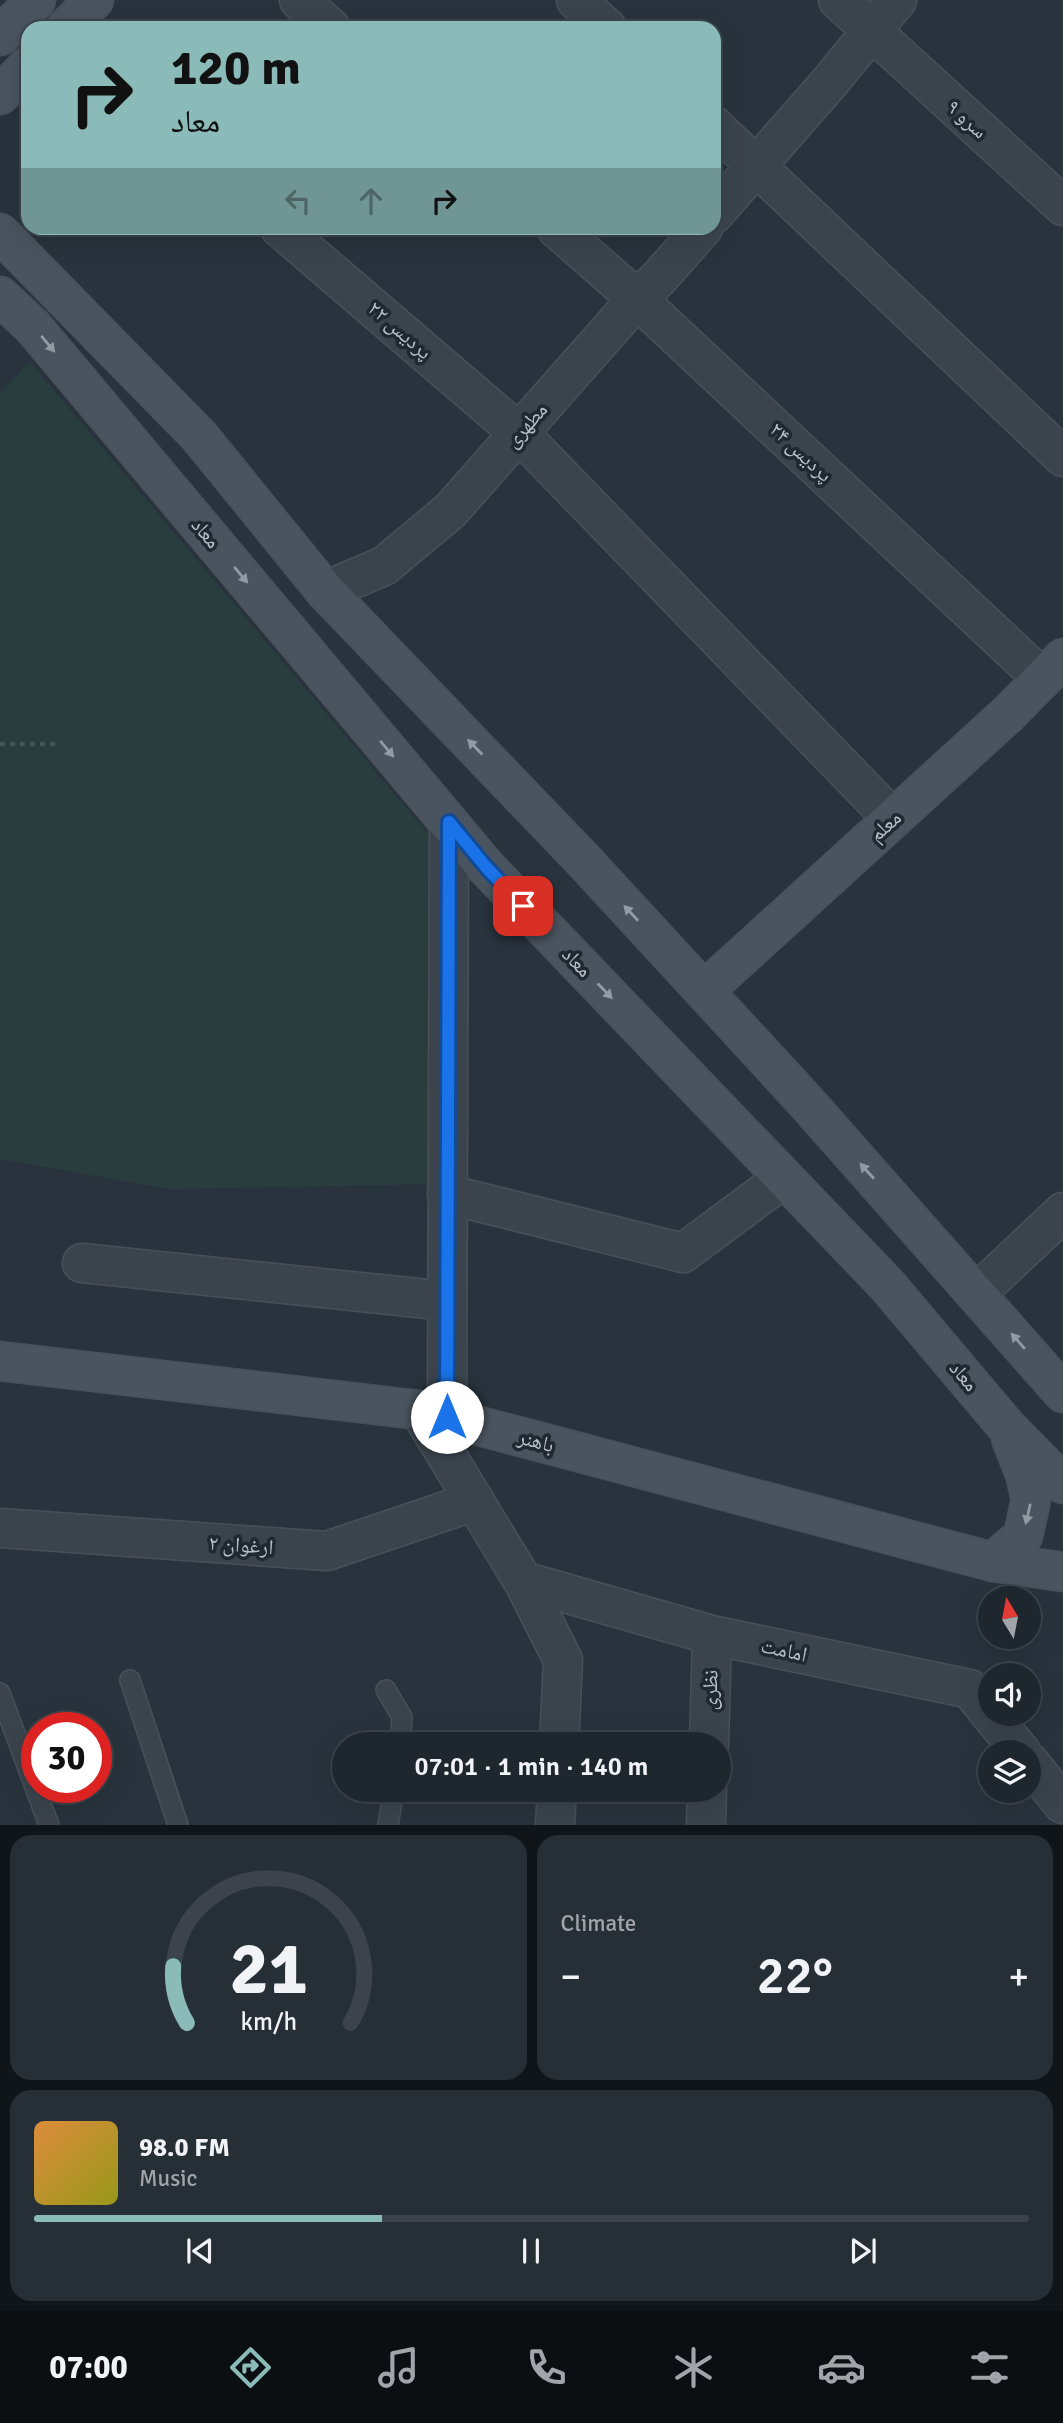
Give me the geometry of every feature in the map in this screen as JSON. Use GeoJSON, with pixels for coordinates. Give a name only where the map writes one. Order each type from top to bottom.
{"type":"FeatureCollection","features":[{"type":"Feature","properties":{"kind":"main road"},"geometry":{"type":"LineString","coordinates":[[0,36],[36,0]]}},
{"type":"Feature","properties":{"kind":"main road"},"geometry":{"type":"LineString","coordinates":[[73,21],[94,0]]}},
{"type":"Feature","properties":{"kind":"main road"},"geometry":{"type":"LineString","coordinates":[[0,94],[21,73]]}},
{"type":"Feature","properties":{"kind":"main road"},"geometry":{"type":"LineString","coordinates":[[0,233],[199,436],[325,591],[586,863],[704,991],[807,1103],[1063,1393]]}},
{"type":"Feature","properties":{"kind":"main road","name":"معاد"},"geometry":{"type":"LineString","coordinates":[[0,296],[33,327],[486,867],[887,1285],[1006,1426],[1063,1484]]}},
{"type":"Feature","properties":{"kind":"main road","name":"معلم"},"geometry":{"type":"LineString","coordinates":[[704,991],[1008,714],[1053,668]]}},
{"type":"Feature","properties":{"kind":"main road","name":"باهنر"},"geometry":{"type":"LineString","coordinates":[[0,1361],[433,1414],[993,1562],[1063,1572]]}},
{"type":"Feature","properties":{"kind":"main road"},"geometry":{"type":"LineString","coordinates":[[993,1562],[1023,1536],[1031,1499],[1025,1474],[1006,1426]]}},
{"type":"Feature","properties":{"kind":"street"},"geometry":{"type":"LineString","coordinates":[[299,0],[323,21]]}},
{"type":"Feature","properties":{"kind":"street"},"geometry":{"type":"LineString","coordinates":[[576,0],[599,21]]}},
{"type":"Feature","properties":{"kind":"street","name":"سرو ۹"},"geometry":{"type":"LineString","coordinates":[[838,0],[1063,206]]}},
{"type":"Feature","properties":{"kind":"street"},"geometry":{"type":"LineString","coordinates":[[721,206],[897,0]]}},
{"type":"Feature","properties":{"kind":"street"},"geometry":{"type":"LineString","coordinates":[[721,132],[1063,457]]}},
{"type":"Feature","properties":{"kind":"street","name":"پردیس ۲۲"},"geometry":{"type":"LineString","coordinates":[[288,235],[519,433],[893,819]]}},
{"type":"Feature","properties":{"kind":"street","name":"پردیس ۲۴"},"geometry":{"type":"LineString","coordinates":[[564,235],[1053,668]]}},
{"type":"Feature","properties":{"kind":"street","name":"مطهری"},"geometry":{"type":"LineString","coordinates":[[325,591],[384,566],[450,511],[697,235]]}},
{"type":"Feature","properties":{"kind":"street"},"geometry":{"type":"LineString","coordinates":[[449,822],[447,1301],[433,1414],[475,1502],[523,1581],[564,1660],[560,1732]]}},
{"type":"Feature","properties":{"kind":"street"},"geometry":{"type":"LineString","coordinates":[[447,1194],[682,1253],[784,1178]]}},
{"type":"Feature","properties":{"kind":"street"},"geometry":{"type":"LineString","coordinates":[[976,1294],[1063,1212]]}},
{"type":"Feature","properties":{"kind":"street"},"geometry":{"type":"LineString","coordinates":[[82,1263],[447,1301]]}},
{"type":"Feature","properties":{"kind":"street","name":"ارغوان ۲"},"geometry":{"type":"LineString","coordinates":[[0,1528],[327,1551],[475,1502]]}},
{"type":"Feature","properties":{"kind":"street","name":"امامت"},"geometry":{"type":"LineString","coordinates":[[523,1581],[712,1635],[970,1689],[1011,1740]]}},
{"type":"Feature","properties":{"kind":"street","name":"نظری"},"geometry":{"type":"LineString","coordinates":[[709,1732],[712,1635]]}},
{"type":"Feature","properties":{"kind":"street"},"geometry":{"type":"LineString","coordinates":[[1041,1777],[1063,1804]]}},
{"type":"Feature","properties":{"kind":"street"},"geometry":{"type":"LineString","coordinates":[[555,1825],[556,1802]]}},
{"type":"Feature","properties":{"kind":"street"},"geometry":{"type":"LineString","coordinates":[[706,1825],[707,1802]]}},
{"type":"Feature","properties":{"kind":"lane"},"geometry":{"type":"LineString","coordinates":[[130,1680],[178,1825]]}},
{"type":"Feature","properties":{"kind":"lane"},"geometry":{"type":"LineString","coordinates":[[386,1690],[402,1717],[401,1732]]}},
{"type":"Feature","properties":{"kind":"lane"},"geometry":{"type":"LineString","coordinates":[[0,1693],[49,1825]]}},
{"type":"Feature","properties":{"kind":"lane"},"geometry":{"type":"LineString","coordinates":[[388,1825],[392,1802]]}},
{"type":"Feature","properties":{"kind":"path"},"geometry":{"type":"LineString","coordinates":[[0,744],[56,744]]}},
{"type":"Feature","properties":{"kind":"shaded area"},"geometry":{"type":"Polygon","coordinates":[[[30,362],[434,841],[444,1184],[169,1189],[0,1159],[0,393],[30,362]]]}},
{"type":"Feature","properties":{"kind":"route"},"geometry":{"type":"LineString","coordinates":[[447,1417],[449,822],[523,906]]}}]}
